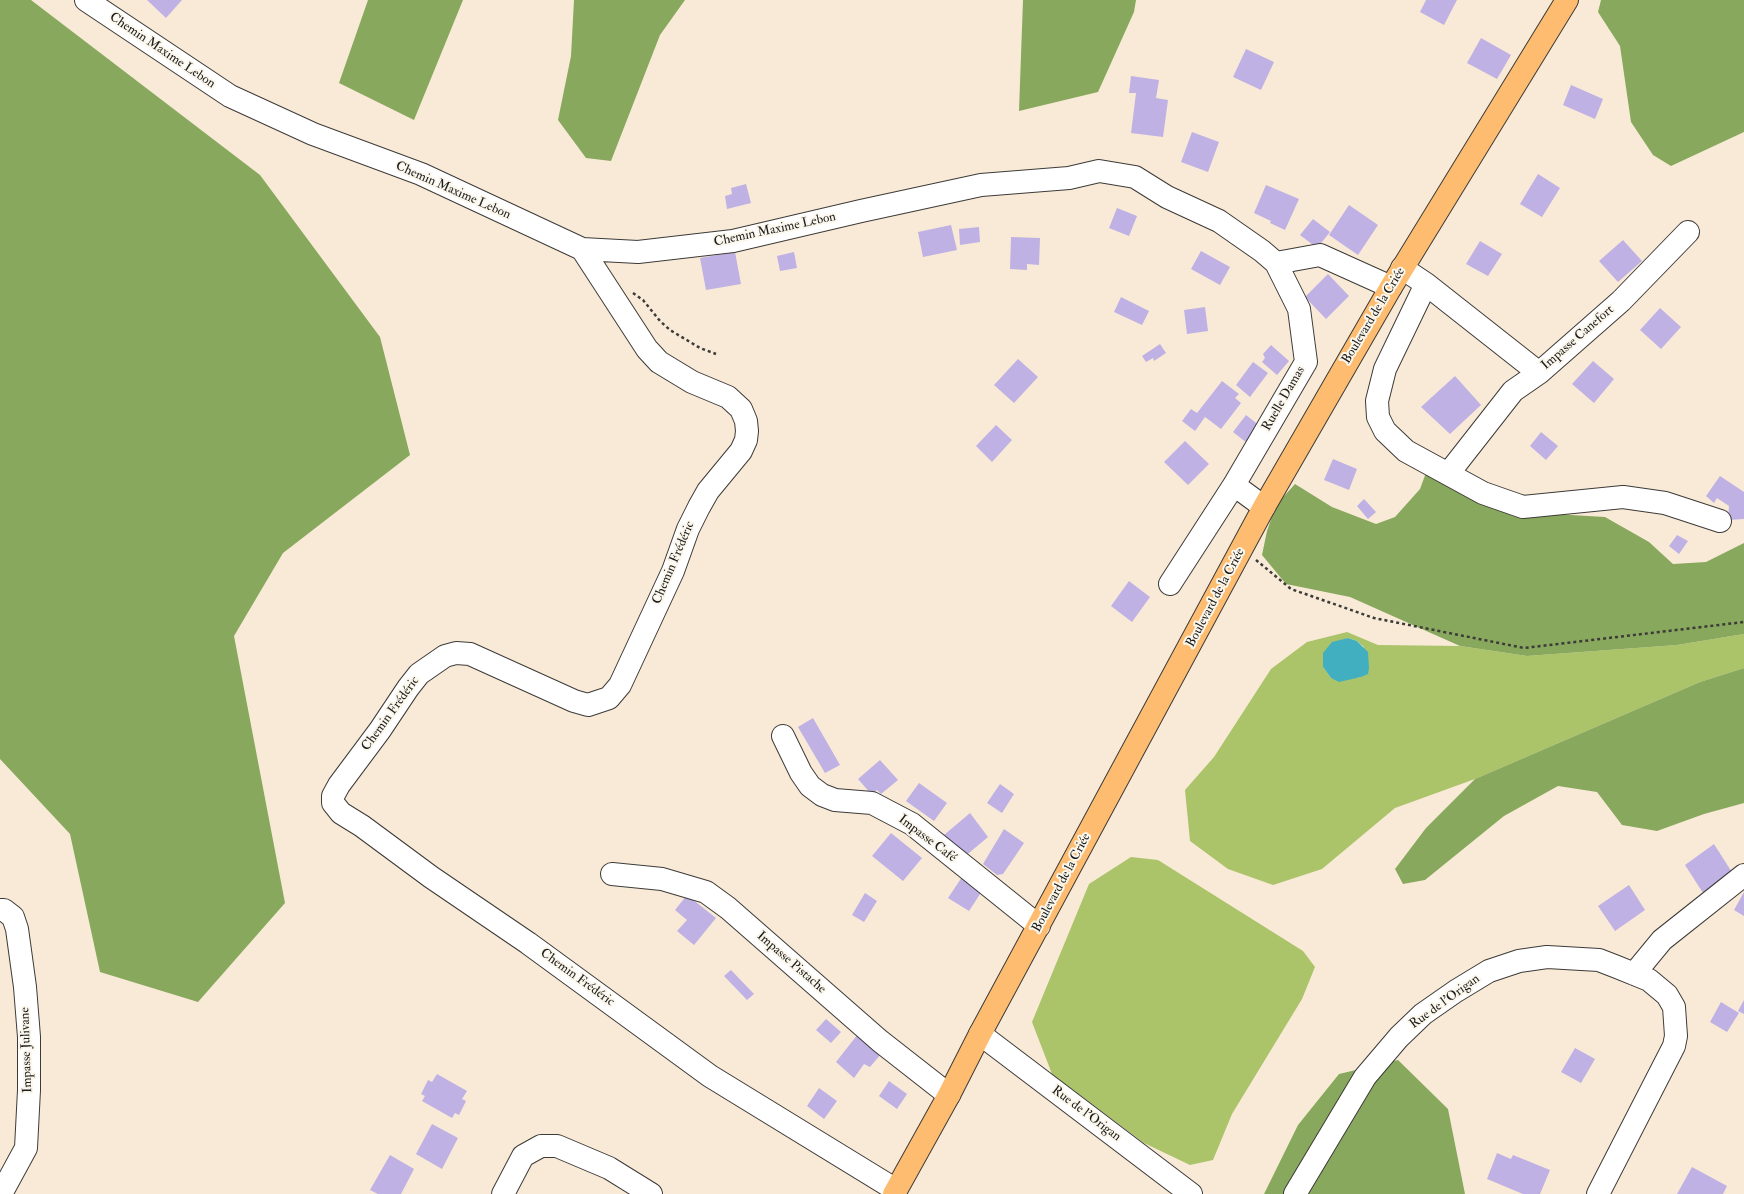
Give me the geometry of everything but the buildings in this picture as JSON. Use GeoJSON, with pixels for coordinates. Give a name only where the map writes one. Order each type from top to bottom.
{"type":"FeatureCollection","features":[{"type":"Feature","properties":{"kind":"main road","name":"Boulevard de la Criée"},"geometry":{"type":"LineString","coordinates":[[895,1192],[949,1095],[980,1034],[1264,507],[1402,268],[1563,7]]}},
{"type":"Feature","properties":{"kind":"street","name":"Chemin Maxime Lebon"},"geometry":{"type":"LineString","coordinates":[[86,0],[230,96],[312,134],[421,174],[582,248],[638,252],[733,242],[860,210],[981,184],[1069,178],[1099,171],[1135,177],[1167,197],[1219,221],[1262,251],[1276,263]]}},
{"type":"Feature","properties":{"kind":"street","name":"Impasse Canefort"},"geometry":{"type":"LineString","coordinates":[[1402,268],[1426,284],[1539,373],[1621,301],[1688,232]]}},
{"type":"Feature","properties":{"kind":"street","name":"Chemin Frédéric"},"geometry":{"type":"LineString","coordinates":[[582,248],[647,349],[659,362],[692,382],[728,397],[741,409],[746,421],[746,440],[741,451],[708,491],[699,507],[688,529],[673,571],[620,685],[609,698],[588,705],[470,654],[456,653],[445,656],[419,674],[408,688],[380,730],[339,785],[333,796],[333,803],[341,813],[362,826],[431,877],[528,943],[710,1076],[895,1192]]}},
{"type":"Feature","properties":{"kind":"street"},"geometry":{"type":"LineString","coordinates":[[1276,263],[1320,255],[1391,287]]}},
{"type":"Feature","properties":{"kind":"street","name":"Ruelle Damas"},"geometry":{"type":"LineString","coordinates":[[1170,584],[1234,485],[1306,362],[1298,309],[1276,263]]}},
{"type":"Feature","properties":{"kind":"street"},"geometry":{"type":"LineString","coordinates":[[1426,284],[1385,369],[1378,401],[1378,416],[1385,431],[1406,451],[1483,493],[1523,507],[1624,496],[1665,503],[1720,521]]}},
{"type":"Feature","properties":{"kind":"street"},"geometry":{"type":"LineString","coordinates":[[1448,474],[1513,391],[1539,373]]}},
{"type":"Feature","properties":{"kind":"street"},"geometry":{"type":"LineString","coordinates":[[1234,485],[1264,507]]}},
{"type":"Feature","properties":{"kind":"street","name":"Impasse Café"},"geometry":{"type":"LineString","coordinates":[[783,736],[801,773],[810,786],[822,795],[835,800],[872,803],[912,824],[1039,926]]}},
{"type":"Feature","properties":{"kind":"street","name":"Impasse Pistache"},"geometry":{"type":"LineString","coordinates":[[612,874],[662,879],[706,892],[728,908],[880,1041],[949,1095]]}},
{"type":"Feature","properties":{"kind":"street"},"geometry":{"type":"LineString","coordinates":[[1634,974],[1662,940],[1744,875]]}},
{"type":"Feature","properties":{"kind":"street","name":"Impasse Julivane"},"geometry":{"type":"LineString","coordinates":[[0,910],[4,910],[13,917],[17,929],[25,987],[29,1037],[29,1090],[26,1148],[1,1194]]}},
{"type":"Feature","properties":{"kind":"street","name":"Rue de l'Origan"},"geometry":{"type":"LineString","coordinates":[[1295,1194],[1365,1076],[1399,1037],[1423,1014],[1456,991],[1489,971],[1519,961],[1547,957],[1599,960],[1649,980],[1667,995],[1674,1007],[1676,1036],[1674,1046],[1598,1194]]}},
{"type":"Feature","properties":{"kind":"street","name":"Rue de l'Origan"},"geometry":{"type":"LineString","coordinates":[[980,1034],[1192,1194]]}},
{"type":"Feature","properties":{"kind":"street"},"geometry":{"type":"LineString","coordinates":[[503,1194],[523,1156],[541,1146],[557,1146],[609,1168],[651,1194]]}},
{"type":"Feature","properties":{"kind":"path"},"geometry":{"type":"LineString","coordinates":[[631,292],[643,300],[670,330],[700,348],[716,354]]}},
{"type":"Feature","properties":{"kind":"path"},"geometry":{"type":"LineString","coordinates":[[1243,547],[1291,589],[1374,618],[1524,648],[1744,622]]}},
{"type":"Feature","properties":{"kind":"green space"},"geometry":{"type":"Polygon","coordinates":[[[0,0],[31,0],[260,175],[380,337],[410,455],[283,553],[234,636],[285,903],[198,1002],[100,972],[70,834],[0,759],[0,0]]]}},
{"type":"Feature","properties":{"kind":"green space"},"geometry":{"type":"Polygon","coordinates":[[[368,0],[463,0],[414,120],[339,83],[368,0]]]}},
{"type":"Feature","properties":{"kind":"green space"},"geometry":{"type":"Polygon","coordinates":[[[574,0],[685,0],[660,35],[611,161],[586,158],[558,120],[571,56],[574,0]]]}},
{"type":"Feature","properties":{"kind":"green space"},"geometry":{"type":"Polygon","coordinates":[[[1023,0],[1136,0],[1134,12],[1098,92],[1019,111],[1023,0]]]}},
{"type":"Feature","properties":{"kind":"green space"},"geometry":{"type":"Polygon","coordinates":[[[1601,0],[1744,0],[1744,132],[1671,166],[1653,155],[1631,122],[1620,46],[1598,12],[1601,0]]]}},
{"type":"Feature","properties":{"kind":"green space"},"geometry":{"type":"Polygon","coordinates":[[[1427,470],[1537,513],[1605,517],[1649,542],[1673,564],[1706,562],[1744,543],[1744,634],[1677,645],[1527,656],[1460,646],[1350,597],[1286,584],[1262,555],[1267,531],[1276,505],[1295,484],[1332,507],[1376,524],[1395,517],[1420,489],[1427,470]]]}},
{"type":"Feature","properties":{"kind":"green space"},"geometry":{"type":"Polygon","coordinates":[[[1347,632],[1378,645],[1460,646],[1527,656],[1677,645],[1744,634],[1744,668],[1700,682],[1475,779],[1395,808],[1322,869],[1273,885],[1228,869],[1190,841],[1185,790],[1214,757],[1271,669],[1307,642],[1347,632]],[[1348,638],[1336,642],[1323,667],[1331,678],[1341,680],[1361,677],[1364,647],[1357,641],[1348,638]]]}},
{"type":"Feature","properties":{"kind":"green space"},"geometry":{"type":"Polygon","coordinates":[[[1744,668],[1744,803],[1704,814],[1657,831],[1622,825],[1597,792],[1558,786],[1504,816],[1425,880],[1403,884],[1395,869],[1426,828],[1475,779],[1700,682],[1744,668]]]}},
{"type":"Feature","properties":{"kind":"green space"},"geometry":{"type":"Polygon","coordinates":[[[1131,857],[1158,860],[1303,951],[1315,967],[1302,999],[1232,1114],[1213,1160],[1190,1165],[1144,1143],[1052,1074],[1032,1022],[1089,884],[1131,857]]]}},
{"type":"Feature","properties":{"kind":"green space"},"geometry":{"type":"Polygon","coordinates":[[[1398,1060],[1448,1109],[1465,1194],[1264,1194],[1298,1125],[1339,1074],[1398,1060]]]}},
{"type":"Feature","properties":{"kind":"water"},"geometry":{"type":"Polygon","coordinates":[[[1348,638],[1357,641],[1368,652],[1368,674],[1339,682],[1331,678],[1323,667],[1323,653],[1332,642],[1348,638]]]}}]}
